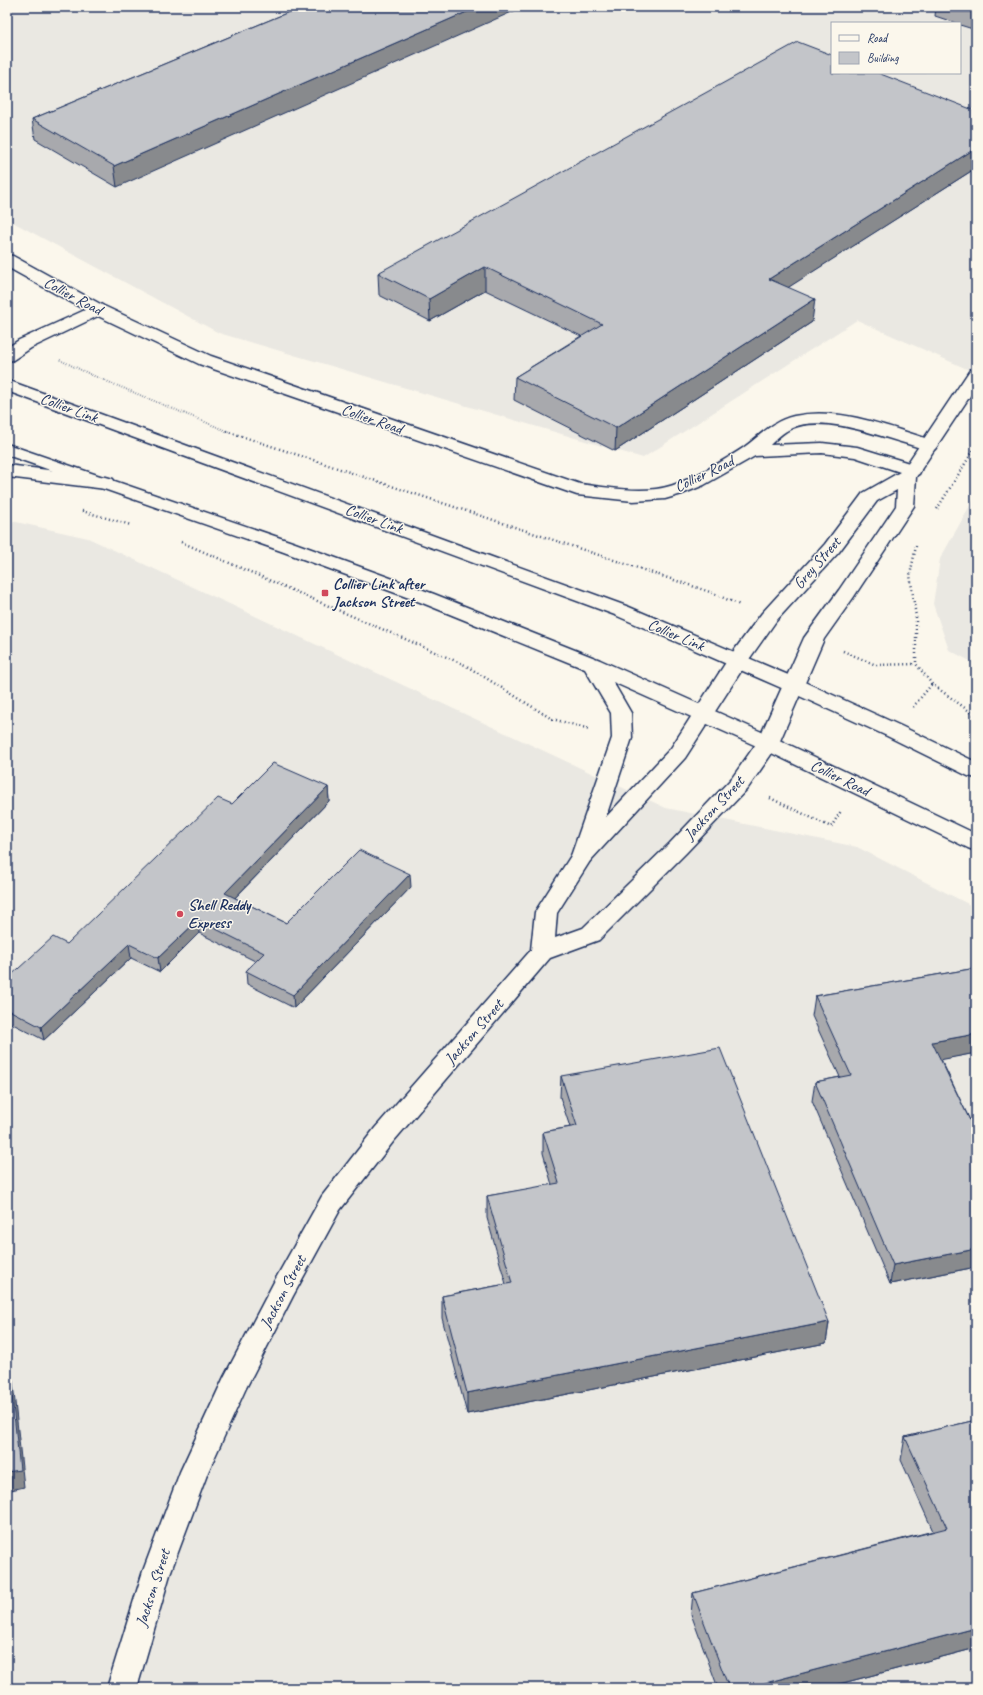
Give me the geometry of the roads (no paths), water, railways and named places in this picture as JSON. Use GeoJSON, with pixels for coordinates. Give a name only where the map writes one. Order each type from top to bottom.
{"type":"FeatureCollection","features":[{"type":"Feature","properties":{"kind":"main road","name":"Collier Road"},"geometry":{"type":"LineString","coordinates":[[7,260],[98,310],[205,360],[577,489],[636,495],[664,493],[695,482],[750,451],[780,425],[802,420],[830,419],[869,428],[929,445]]}},
{"type":"Feature","properties":{"kind":"main road"},"geometry":{"type":"LineString","coordinates":[[7,356],[25,344],[98,310]]}},
{"type":"Feature","properties":{"kind":"main road","name":"Grey Street"},"geometry":{"type":"LineString","coordinates":[[704,715],[737,661],[769,617],[832,548],[870,496],[910,473],[976,374]]}},
{"type":"Feature","properties":{"kind":"main road","name":"Collier Link"},"geometry":{"type":"LineString","coordinates":[[7,386],[622,611],[737,661]]}},
{"type":"Feature","properties":{"kind":"main road"},"geometry":{"type":"LineString","coordinates":[[750,451],[822,448],[857,452],[910,473],[905,506],[846,594],[814,638],[794,685]]}},
{"type":"Feature","properties":{"kind":"main road"},"geometry":{"type":"LineString","coordinates":[[7,449],[288,547],[428,598],[593,665],[704,715],[670,762],[582,856],[546,912],[542,952]]}},
{"type":"Feature","properties":{"kind":"main road"},"geometry":{"type":"LineString","coordinates":[[7,471],[106,483]]}},
{"type":"Feature","properties":{"kind":"main road"},"geometry":{"type":"LineString","coordinates":[[737,661],[794,685],[894,731],[976,771]]}},
{"type":"Feature","properties":{"kind":"main road"},"geometry":{"type":"LineString","coordinates":[[582,856],[622,738],[621,713],[593,665]]}},
{"type":"Feature","properties":{"kind":"main road","name":"Jackson Street"},"geometry":{"type":"LineString","coordinates":[[122,1688],[157,1571],[194,1472],[234,1385],[284,1288],[331,1203],[384,1135],[542,952],[591,934],[678,848],[740,783],[768,743],[794,685]]}},
{"type":"Feature","properties":{"kind":"main road","name":"Collier Road"},"geometry":{"type":"LineString","coordinates":[[704,715],[768,743],[976,843]]}},
{"type":"Feature","properties":{"kind":"place","name":"Collier Link after Jackson Street"},"geometry":{"type":"Point","coordinates":[325,593]}},
{"type":"Feature","properties":{"kind":"place","name":"Shell Reddy Express"},"geometry":{"type":"Point","coordinates":[180,914]}}]}
